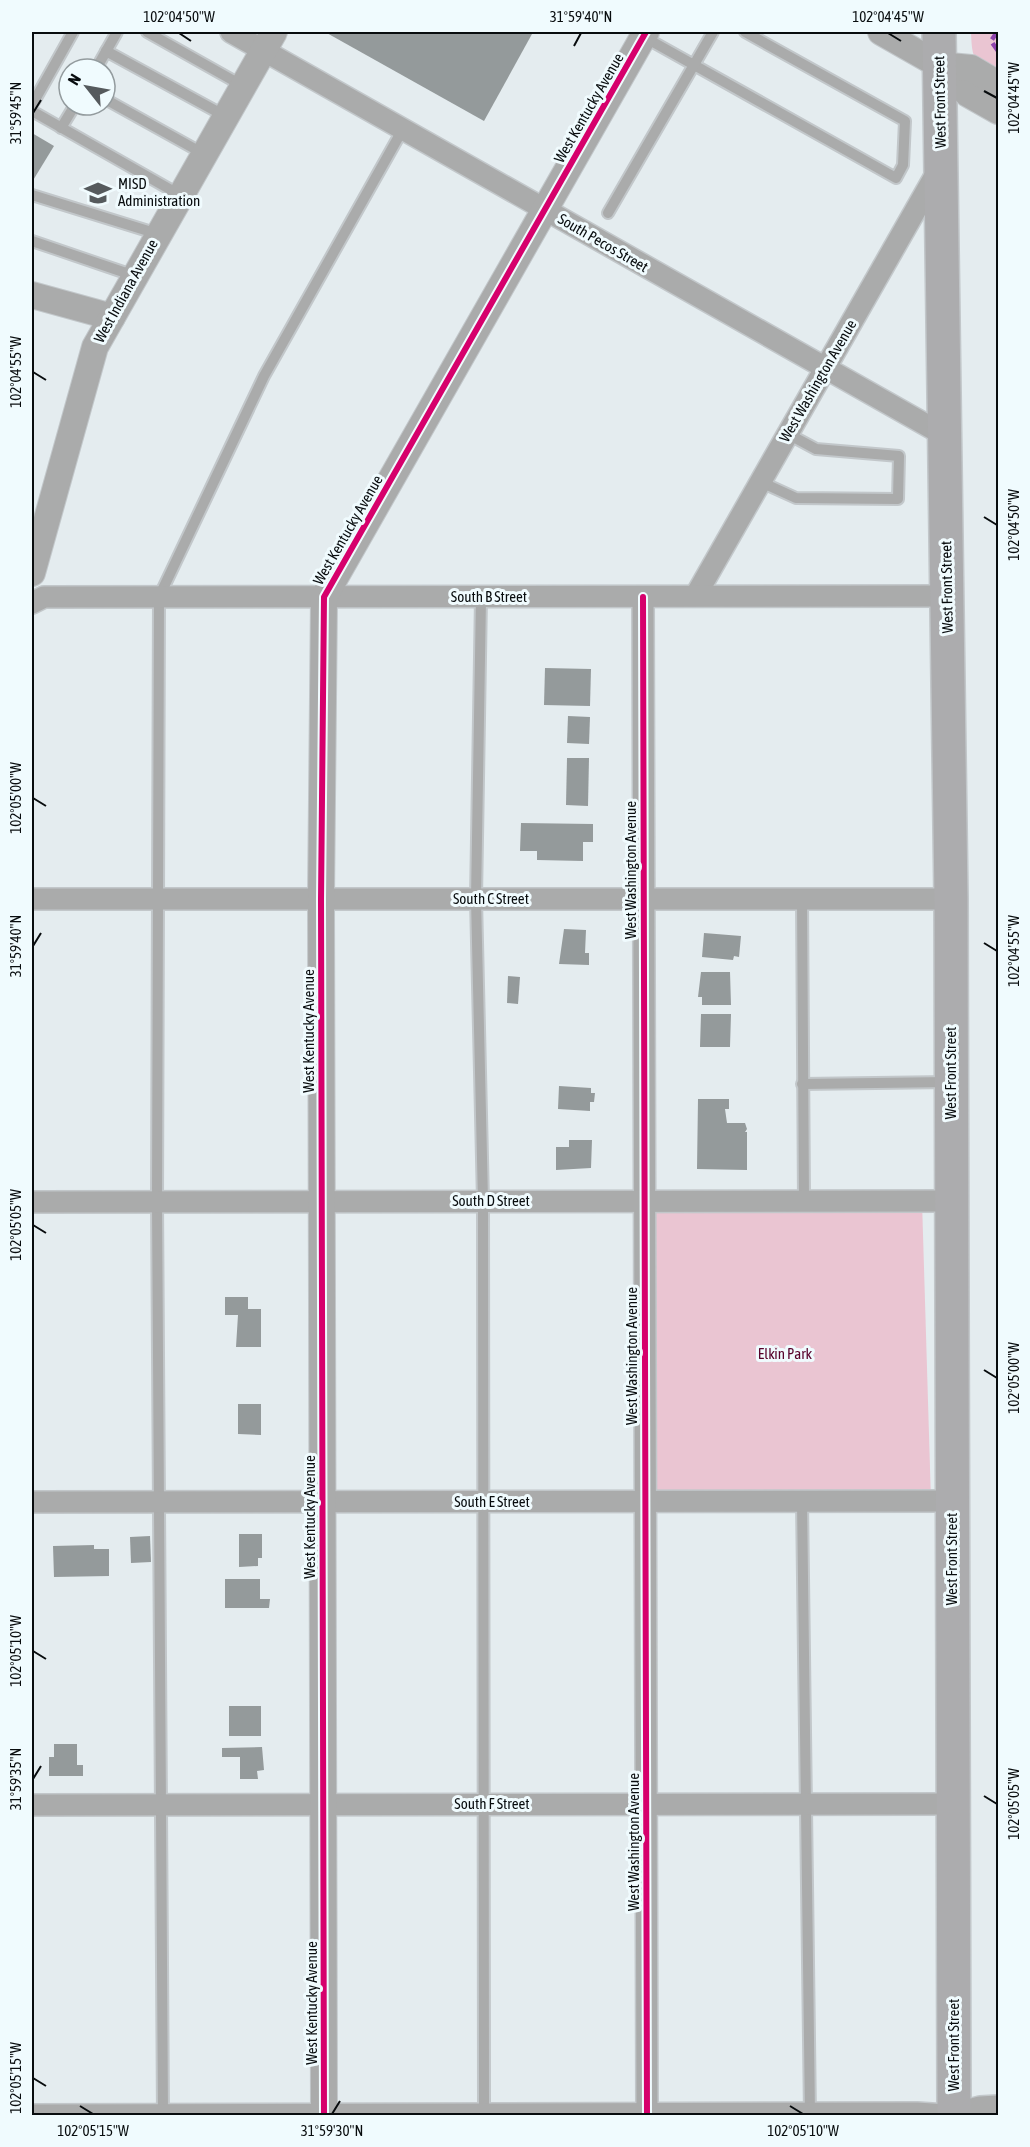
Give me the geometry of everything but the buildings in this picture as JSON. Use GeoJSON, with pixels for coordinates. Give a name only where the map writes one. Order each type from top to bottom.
{"type":"FeatureCollection","features":[{"type":"Feature","properties":{"kind":"main road","name":"West Front Street"},"geometry":{"type":"LineString","coordinates":[[939,32],[951,899],[956,2115]]}},
{"type":"Feature","properties":{"kind":"street","name":"South Pecos Street"},"geometry":{"type":"LineString","coordinates":[[231,32],[269,41],[403,129],[945,435]]}},
{"type":"Feature","properties":{"kind":"street"},"geometry":{"type":"LineString","coordinates":[[881,32],[939,65],[968,94],[999,111]]}},
{"type":"Feature","properties":{"kind":"street","name":"West Kentucky Avenue"},"geometry":{"type":"LineString","coordinates":[[324,2115],[321,899],[324,597],[645,34]]}},
{"type":"Feature","properties":{"kind":"street","name":"West Indiana Avenue"},"geometry":{"type":"LineString","coordinates":[[32,573],[95,347],[269,41]]}},
{"type":"Feature","properties":{"kind":"street"},"geometry":{"type":"LineString","coordinates":[[939,65],[971,68],[999,84]]}},
{"type":"Feature","properties":{"kind":"street","name":"West Washington Avenue"},"geometry":{"type":"LineString","coordinates":[[696,595],[940,166]]}},
{"type":"Feature","properties":{"kind":"street"},"geometry":{"type":"LineString","coordinates":[[32,295],[112,317]]}},
{"type":"Feature","properties":{"kind":"street","name":"South B Street"},"geometry":{"type":"LineString","coordinates":[[32,603],[44,597],[947,596]]}},
{"type":"Feature","properties":{"kind":"street","name":"West Washington Avenue"},"geometry":{"type":"LineString","coordinates":[[643,597],[647,2115]]}},
{"type":"Feature","properties":{"kind":"street","name":"South C Street"},"geometry":{"type":"LineString","coordinates":[[32,899],[951,899]]}},
{"type":"Feature","properties":{"kind":"street","name":"South D Street"},"geometry":{"type":"LineString","coordinates":[[32,1202],[951,1201]]}},
{"type":"Feature","properties":{"kind":"street","name":"South E Street"},"geometry":{"type":"LineString","coordinates":[[32,1503],[952,1501]]}},
{"type":"Feature","properties":{"kind":"street","name":"South F Street"},"geometry":{"type":"LineString","coordinates":[[32,1805],[953,1804]]}},
{"type":"Feature","properties":{"kind":"street"},"geometry":{"type":"LineString","coordinates":[[32,2115],[956,2115],[980,2107],[999,2106]]}},
{"type":"Feature","properties":{"kind":"lane"},"geometry":{"type":"LineString","coordinates":[[32,105],[73,32]]}},
{"type":"Feature","properties":{"kind":"lane"},"geometry":{"type":"LineString","coordinates":[[103,57],[117,32]]}},
{"type":"Feature","properties":{"kind":"lane"},"geometry":{"type":"LineString","coordinates":[[147,32],[243,86]]}},
{"type":"Feature","properties":{"kind":"lane"},"geometry":{"type":"LineString","coordinates":[[609,213],[713,32]]}},
{"type":"Feature","properties":{"kind":"lane"},"geometry":{"type":"LineString","coordinates":[[645,34],[694,65],[896,177],[903,165],[905,121],[745,32]]}},
{"type":"Feature","properties":{"kind":"lane"},"geometry":{"type":"LineString","coordinates":[[106,51],[225,116]]}},
{"type":"Feature","properties":{"kind":"lane"},"geometry":{"type":"LineString","coordinates":[[117,106],[204,154]]}},
{"type":"Feature","properties":{"kind":"lane"},"geometry":{"type":"LineString","coordinates":[[32,111],[180,195]]}},
{"type":"Feature","properties":{"kind":"lane"},"geometry":{"type":"LineString","coordinates":[[61,128],[68,117]]}},
{"type":"Feature","properties":{"kind":"lane"},"geometry":{"type":"LineString","coordinates":[[163,2115],[157,1202],[159,597],[264,376],[403,129]]}},
{"type":"Feature","properties":{"kind":"lane"},"geometry":{"type":"LineString","coordinates":[[32,195],[158,234]]}},
{"type":"Feature","properties":{"kind":"lane"},"geometry":{"type":"LineString","coordinates":[[32,241],[135,276]]}},
{"type":"Feature","properties":{"kind":"lane"},"geometry":{"type":"LineString","coordinates":[[761,482],[796,498],[898,499],[899,456],[816,449],[788,434]]}},
{"type":"Feature","properties":{"kind":"lane"},"geometry":{"type":"LineString","coordinates":[[481,597],[476,899],[483,1202],[484,2115]]}},
{"type":"Feature","properties":{"kind":"lane"},"geometry":{"type":"LineString","coordinates":[[802,899],[804,1201]]}},
{"type":"Feature","properties":{"kind":"lane"},"geometry":{"type":"LineString","coordinates":[[802,1084],[951,1082]]}},
{"type":"Feature","properties":{"kind":"lane"},"geometry":{"type":"LineString","coordinates":[[802,1501],[810,2115]]}},
{"type":"Feature","properties":{"kind":"green space"},"geometry":{"type":"Polygon","coordinates":[[[971,32],[998,32],[998,75],[976,59],[972,49],[971,32]]]}},
{"type":"Feature","properties":{"kind":"green space","name":"Elkin Park"},"geometry":{"type":"Polygon","coordinates":[[[643,1201],[922,1201],[931,1501],[645,1501],[643,1201]]]}},
{"type":"Feature","properties":{"kind":"marked path"},"geometry":{"type":"LineString","coordinates":[[997,32],[991,41],[998,51]]}},
{"type":"Feature","properties":{"kind":"cycle path"},"geometry":{"type":"LineString","coordinates":[[324,2116],[321,899],[324,597],[646,32]]}},
{"type":"Feature","properties":{"kind":"cycle path"},"geometry":{"type":"LineString","coordinates":[[643,597],[647,2116]]}},
{"type":"Feature","properties":{"kind":"place","name":"MISD Administration"},"geometry":{"type":"Point","coordinates":[98,193]}}]}
